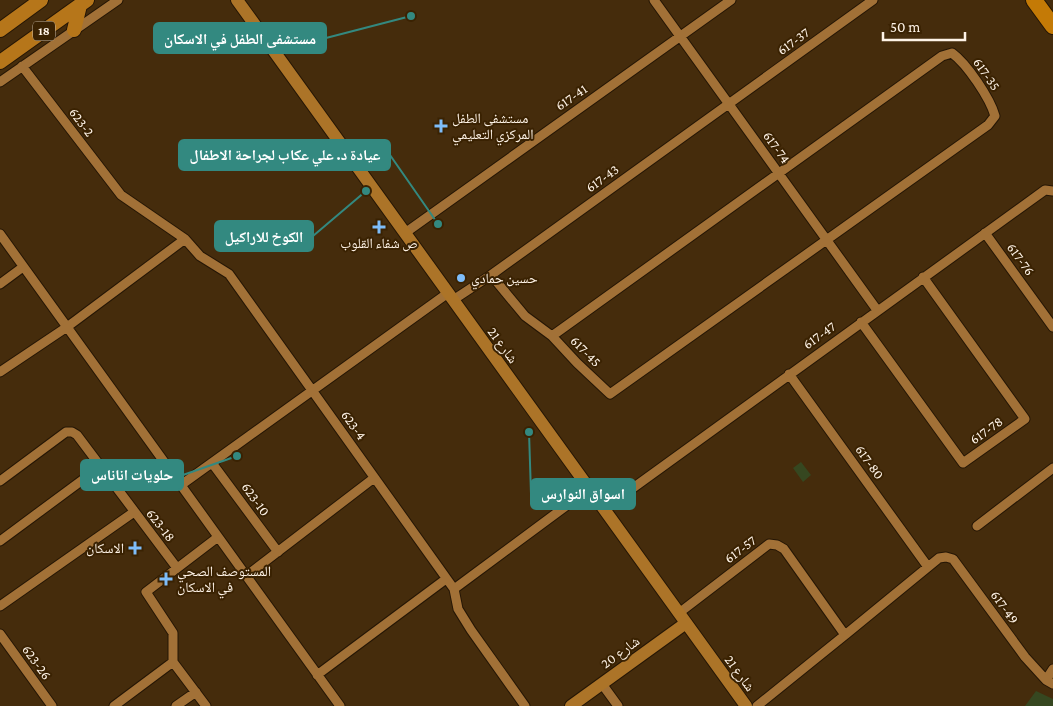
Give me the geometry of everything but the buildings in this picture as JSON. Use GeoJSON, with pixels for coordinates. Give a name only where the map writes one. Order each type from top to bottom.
{"type":"FeatureCollection","features":[{"type":"Feature","properties":{"kind":"highway"},"geometry":{"type":"LineString","coordinates":[[1034,0],[1053,26]]}},
{"type":"Feature","properties":{"kind":"main road","name":"18"},"geometry":{"type":"LineString","coordinates":[[0,30],[41,0]]}},
{"type":"Feature","properties":{"kind":"main road","name":"18"},"geometry":{"type":"LineString","coordinates":[[0,62],[84,2]]}},
{"type":"Feature","properties":{"kind":"main road"},"geometry":{"type":"LineString","coordinates":[[74,30],[84,2]]}},
{"type":"Feature","properties":{"kind":"street"},"geometry":{"type":"LineString","coordinates":[[0,82],[118,0]]}},
{"type":"Feature","properties":{"kind":"street","name":"شارع 21"},"geometry":{"type":"LineString","coordinates":[[237,0],[746,706]]}},
{"type":"Feature","properties":{"kind":"street","name":"617-74"},"geometry":{"type":"LineString","coordinates":[[654,0],[877,310]]}},
{"type":"Feature","properties":{"kind":"street"},"geometry":{"type":"LineString","coordinates":[[680,37],[732,0]]}},
{"type":"Feature","properties":{"kind":"street","name":"617-37"},"geometry":{"type":"LineString","coordinates":[[729,104],[873,0]]}},
{"type":"Feature","properties":{"kind":"street","name":"617-41"},"geometry":{"type":"LineString","coordinates":[[405,233],[680,37]]}},
{"type":"Feature","properties":{"kind":"street","name":"617-35"},"geometry":{"type":"LineString","coordinates":[[778,172],[942,56],[952,53],[960,60],[992,105],[995,116],[988,125],[827,241]]}},
{"type":"Feature","properties":{"kind":"street","name":"623-2"},"geometry":{"type":"LineString","coordinates":[[22,66],[121,195]]}},
{"type":"Feature","properties":{"kind":"street","name":"617-43"},"geometry":{"type":"LineString","coordinates":[[181,485],[312,390],[450,296],[491,275],[729,104]]}},
{"type":"Feature","properties":{"kind":"street","name":"617-45"},"geometry":{"type":"LineString","coordinates":[[778,172],[552,336],[610,394],[827,241]]}},
{"type":"Feature","properties":{"kind":"street","name":"617-47"},"geometry":{"type":"LineString","coordinates":[[604,509],[1044,190],[1053,191]]}},
{"type":"Feature","properties":{"kind":"street","name":"623-4"},"geometry":{"type":"LineString","coordinates":[[121,195],[185,239],[200,256],[229,274],[454,589],[458,609],[525,706]]}},
{"type":"Feature","properties":{"kind":"street","name":"617-76"},"geometry":{"type":"LineString","coordinates":[[985,233],[1053,327]]}},
{"type":"Feature","properties":{"kind":"street"},"geometry":{"type":"LineString","coordinates":[[0,234],[340,706]]}},
{"type":"Feature","properties":{"kind":"street"},"geometry":{"type":"LineString","coordinates":[[0,372],[67,327],[185,239]]}},
{"type":"Feature","properties":{"kind":"street"},"geometry":{"type":"LineString","coordinates":[[0,284],[24,266]]}},
{"type":"Feature","properties":{"kind":"street"},"geometry":{"type":"LineString","coordinates":[[491,275],[525,316],[552,336]]}},
{"type":"Feature","properties":{"kind":"street","name":"617-78"},"geometry":{"type":"LineString","coordinates":[[861,322],[963,463],[995,441],[1025,419],[923,277]]}},
{"type":"Feature","properties":{"kind":"street","name":"617-80"},"geometry":{"type":"LineString","coordinates":[[789,374],[928,567]]}},
{"type":"Feature","properties":{"kind":"street","name":"623-18"},"geometry":{"type":"LineString","coordinates":[[0,481],[66,432],[72,432],[77,436],[177,568]]}},
{"type":"Feature","properties":{"kind":"street","name":"623-10"},"geometry":{"type":"LineString","coordinates":[[212,462],[278,552]]}},
{"type":"Feature","properties":{"kind":"street"},"geometry":{"type":"LineString","coordinates":[[0,541],[100,467]]}},
{"type":"Feature","properties":{"kind":"street"},"geometry":{"type":"LineString","coordinates":[[977,526],[1053,468]]}},
{"type":"Feature","properties":{"kind":"street"},"geometry":{"type":"LineString","coordinates":[[246,576],[374,478]]}},
{"type":"Feature","properties":{"kind":"street"},"geometry":{"type":"LineString","coordinates":[[454,589],[589,489]]}},
{"type":"Feature","properties":{"kind":"street"},"geometry":{"type":"LineString","coordinates":[[0,606],[134,512]]}},
{"type":"Feature","properties":{"kind":"street"},"geometry":{"type":"LineString","coordinates":[[206,706],[174,662],[173,633],[146,592],[218,537]]}},
{"type":"Feature","properties":{"kind":"street","name":"617-57"},"geometry":{"type":"LineString","coordinates":[[682,618],[769,544],[777,545],[784,550],[845,635]]}},
{"type":"Feature","properties":{"kind":"street","name":"617-49"},"geometry":{"type":"LineString","coordinates":[[928,567],[939,558],[953,559],[1025,657],[1049,682]]}},
{"type":"Feature","properties":{"kind":"street"},"geometry":{"type":"LineString","coordinates":[[758,706],[928,567]]}},
{"type":"Feature","properties":{"kind":"street"},"geometry":{"type":"LineString","coordinates":[[317,675],[446,579]]}},
{"type":"Feature","properties":{"kind":"street","name":"شارع 20"},"geometry":{"type":"LineString","coordinates":[[571,706],[602,684],[682,618]]}},
{"type":"Feature","properties":{"kind":"street","name":"623-26"},"geometry":{"type":"LineString","coordinates":[[0,634],[52,706]]}},
{"type":"Feature","properties":{"kind":"street"},"geometry":{"type":"LineString","coordinates":[[114,706],[174,662]]}},
{"type":"Feature","properties":{"kind":"street"},"geometry":{"type":"LineString","coordinates":[[1049,682],[1053,669]]}},
{"type":"Feature","properties":{"kind":"street"},"geometry":{"type":"LineString","coordinates":[[602,684],[618,706]]}},
{"type":"Feature","properties":{"kind":"street"},"geometry":{"type":"LineString","coordinates":[[176,706],[196,692]]}},
{"type":"Feature","properties":{"kind":"green space"},"geometry":{"type":"Polygon","coordinates":[[[801,462],[811,475],[803,482],[793,468],[801,462]]]}},
{"type":"Feature","properties":{"kind":"green space"},"geometry":{"type":"Polygon","coordinates":[[[1036,691],[1053,699],[1053,706],[1025,706],[1036,691]]]}},
{"type":"Feature","properties":{"kind":"place","name":"مستشفى الطفل في الاسكان"},"geometry":{"type":"Point","coordinates":[411,16]}},
{"type":"Feature","properties":{"kind":"place","name":"مستشفى الطفل المركزي التعليمي"},"geometry":{"type":"Point","coordinates":[441,126]}},
{"type":"Feature","properties":{"kind":"place","name":"الكوخ للاراكيل"},"geometry":{"type":"Point","coordinates":[366,191]}},
{"type":"Feature","properties":{"kind":"place","name":"عيادة د. علي عكاب لجراحة الاطفال"},"geometry":{"type":"Point","coordinates":[438,224]}},
{"type":"Feature","properties":{"kind":"place","name":"ص شفاء القلوب"},"geometry":{"type":"Point","coordinates":[379,227]}},
{"type":"Feature","properties":{"kind":"place","name":"حسين حمادي"},"geometry":{"type":"Point","coordinates":[461,278]}},
{"type":"Feature","properties":{"kind":"place","name":"اسواق النوارس"},"geometry":{"type":"Point","coordinates":[529,432]}},
{"type":"Feature","properties":{"kind":"place","name":"حلويات اناناس"},"geometry":{"type":"Point","coordinates":[237,456]}},
{"type":"Feature","properties":{"kind":"place","name":"الاسكان"},"geometry":{"type":"Point","coordinates":[135,548]}},
{"type":"Feature","properties":{"kind":"place","name":"المستوصف الصحي في الاسكان"},"geometry":{"type":"Point","coordinates":[166,579]}}]}
